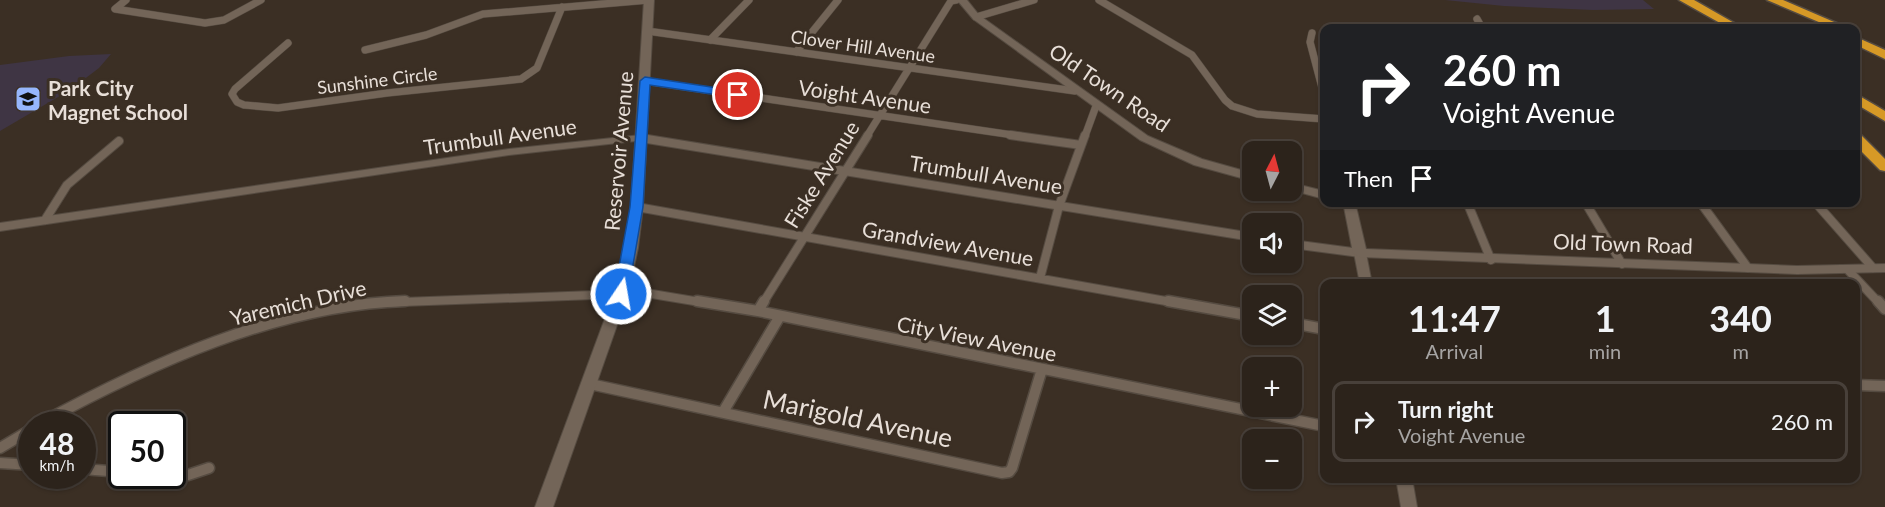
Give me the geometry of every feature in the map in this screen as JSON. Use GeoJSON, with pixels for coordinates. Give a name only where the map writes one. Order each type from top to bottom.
{"type":"FeatureCollection","features":[{"type":"Feature","properties":{"kind":"highway"},"geometry":{"type":"LineString","coordinates":[[1675,0],[1715,24]]}},
{"type":"Feature","properties":{"kind":"highway"},"geometry":{"type":"LineString","coordinates":[[1684,0],[1729,24]]}},
{"type":"Feature","properties":{"kind":"highway"},"geometry":{"type":"LineString","coordinates":[[1763,0],[1820,24]]}},
{"type":"Feature","properties":{"kind":"highway"},"geometry":{"type":"LineString","coordinates":[[1773,0],[1832,24]]}},
{"type":"Feature","properties":{"kind":"highway"},"geometry":{"type":"LineString","coordinates":[[1860,36],[1885,46]]}},
{"type":"Feature","properties":{"kind":"highway"},"geometry":{"type":"LineString","coordinates":[[1860,43],[1885,55]]}},
{"type":"Feature","properties":{"kind":"highway"},"geometry":{"type":"LineString","coordinates":[[1860,101],[1885,117]]}},
{"type":"Feature","properties":{"kind":"highway"},"geometry":{"type":"LineString","coordinates":[[1860,142],[1885,166]]}},
{"type":"Feature","properties":{"kind":"main road","name":"Reservoir Avenue"},"geometry":{"type":"LineString","coordinates":[[544,507],[622,291],[637,207],[649,0]]}},
{"type":"Feature","properties":{"kind":"main road","name":"Old Town Road"},"geometry":{"type":"LineString","coordinates":[[962,0],[976,17],[1095,106],[1160,147],[1198,162],[1242,174]]}},
{"type":"Feature","properties":{"kind":"main road"},"geometry":{"type":"LineString","coordinates":[[1302,190],[1320,194]]}},
{"type":"Feature","properties":{"kind":"main road"},"geometry":{"type":"LineString","coordinates":[[1350,207],[1360,254]]}},
{"type":"Feature","properties":{"kind":"main road","name":"Old Town Road"},"geometry":{"type":"LineString","coordinates":[[1360,254],[1748,268],[1848,270],[1879,268]]}},
{"type":"Feature","properties":{"kind":"street"},"geometry":{"type":"LineString","coordinates":[[126,0],[115,9],[205,23],[224,20],[261,0]]}},
{"type":"Feature","properties":{"kind":"street"},"geometry":{"type":"LineString","coordinates":[[365,50],[426,35],[454,22],[483,14],[649,0]]}},
{"type":"Feature","properties":{"kind":"street"},"geometry":{"type":"LineString","coordinates":[[710,40],[748,0]]}},
{"type":"Feature","properties":{"kind":"street"},"geometry":{"type":"LineString","coordinates":[[796,52],[838,0]]}},
{"type":"Feature","properties":{"kind":"street","name":"Fiske Avenue"},"geometry":{"type":"LineString","coordinates":[[758,311],[951,1],[956,0]]}},
{"type":"Feature","properties":{"kind":"street"},"geometry":{"type":"LineString","coordinates":[[976,17],[1034,0]]}},
{"type":"Feature","properties":{"kind":"street"},"geometry":{"type":"LineString","coordinates":[[1099,0],[1192,55],[1203,65],[1229,105],[1259,113],[1320,119]]}},
{"type":"Feature","properties":{"kind":"street","name":"Sunshine Circle"},"geometry":{"type":"LineString","coordinates":[[288,43],[235,89],[232,94],[237,102],[252,107],[278,108],[387,93],[521,79],[537,68],[562,7]]}},
{"type":"Feature","properties":{"kind":"street"},"geometry":{"type":"LineString","coordinates":[[1477,19],[1480,24]]}},
{"type":"Feature","properties":{"kind":"street","name":"Clover Hill Avenue"},"geometry":{"type":"LineString","coordinates":[[647,31],[1075,91]]}},
{"type":"Feature","properties":{"kind":"street"},"geometry":{"type":"LineString","coordinates":[[1312,33],[1310,42],[1320,81]]}},
{"type":"Feature","properties":{"kind":"street","name":"Voight Avenue"},"geometry":{"type":"LineString","coordinates":[[645,81],[1081,146]]}},
{"type":"Feature","properties":{"kind":"street"},"geometry":{"type":"LineString","coordinates":[[1040,278],[1059,206],[1095,106]]}},
{"type":"Feature","properties":{"kind":"street","name":"Trumbull Avenue"},"geometry":{"type":"LineString","coordinates":[[0,226],[509,152],[641,138],[1242,235]]}},
{"type":"Feature","properties":{"kind":"street"},"geometry":{"type":"LineString","coordinates":[[45,220],[68,185],[119,141]]}},
{"type":"Feature","properties":{"kind":"street","name":"Grandview Avenue"},"geometry":{"type":"LineString","coordinates":[[637,207],[1242,314]]}},
{"type":"Feature","properties":{"kind":"street"},"geometry":{"type":"LineString","coordinates":[[1469,207],[1491,260]]}},
{"type":"Feature","properties":{"kind":"street"},"geometry":{"type":"LineString","coordinates":[[1588,207],[1622,264]]}},
{"type":"Feature","properties":{"kind":"street"},"geometry":{"type":"LineString","coordinates":[[1704,207],[1748,268]]}},
{"type":"Feature","properties":{"kind":"street"},"geometry":{"type":"LineString","coordinates":[[1820,207],[1879,268]]}},
{"type":"Feature","properties":{"kind":"street"},"geometry":{"type":"LineString","coordinates":[[1302,245],[1360,254],[1365,279]]}},
{"type":"Feature","properties":{"kind":"street"},"geometry":{"type":"LineString","coordinates":[[1848,270],[1857,279]]}},
{"type":"Feature","properties":{"kind":"street"},"geometry":{"type":"LineString","coordinates":[[1860,283],[1885,309]]}},
{"type":"Feature","properties":{"kind":"street","name":"City View Avenue"},"geometry":{"type":"LineString","coordinates":[[622,291],[758,311],[1320,425]]}},
{"type":"Feature","properties":{"kind":"street","name":"Yaremich Drive"},"geometry":{"type":"LineString","coordinates":[[63,411],[157,364],[205,345],[336,308],[380,302],[622,291]]}},
{"type":"Feature","properties":{"kind":"street"},"geometry":{"type":"LineString","coordinates":[[723,412],[780,316]]}},
{"type":"Feature","properties":{"kind":"street"},"geometry":{"type":"LineString","coordinates":[[1302,325],[1320,328]]}},
{"type":"Feature","properties":{"kind":"street","name":"Marigold Avenue"},"geometry":{"type":"LineString","coordinates":[[590,384],[1002,473],[1009,472],[1012,468],[1042,369]]}},
{"type":"Feature","properties":{"kind":"street"},"geometry":{"type":"LineString","coordinates":[[1860,385],[1885,386]]}},
{"type":"Feature","properties":{"kind":"street"},"geometry":{"type":"LineString","coordinates":[[0,448],[18,437]]}},
{"type":"Feature","properties":{"kind":"street"},"geometry":{"type":"LineString","coordinates":[[0,463],[18,464]]}},
{"type":"Feature","properties":{"kind":"street"},"geometry":{"type":"LineString","coordinates":[[186,475],[209,468]]}},
{"type":"Feature","properties":{"kind":"street"},"geometry":{"type":"LineString","coordinates":[[1405,483],[1409,507]]}},
{"type":"Feature","properties":{"kind":"shaded area"},"geometry":{"type":"Polygon","coordinates":[[[1445,0],[1643,0],[1654,9],[1593,10],[1504,6],[1445,0]]]}},
{"type":"Feature","properties":{"kind":"shaded area","name":"Park City Magnet School"},"geometry":{"type":"Polygon","coordinates":[[[111,54],[99,68],[70,90],[0,131],[0,65],[69,56],[111,54]]]}},
{"type":"Feature","properties":{"kind":"place","name":"Park City Magnet School"},"geometry":{"type":"Point","coordinates":[28,99]}},
{"type":"Feature","properties":{"kind":"route"},"geometry":{"type":"LineString","coordinates":[[621,294],[637,207],[645,81],[738,95]]}}]}
